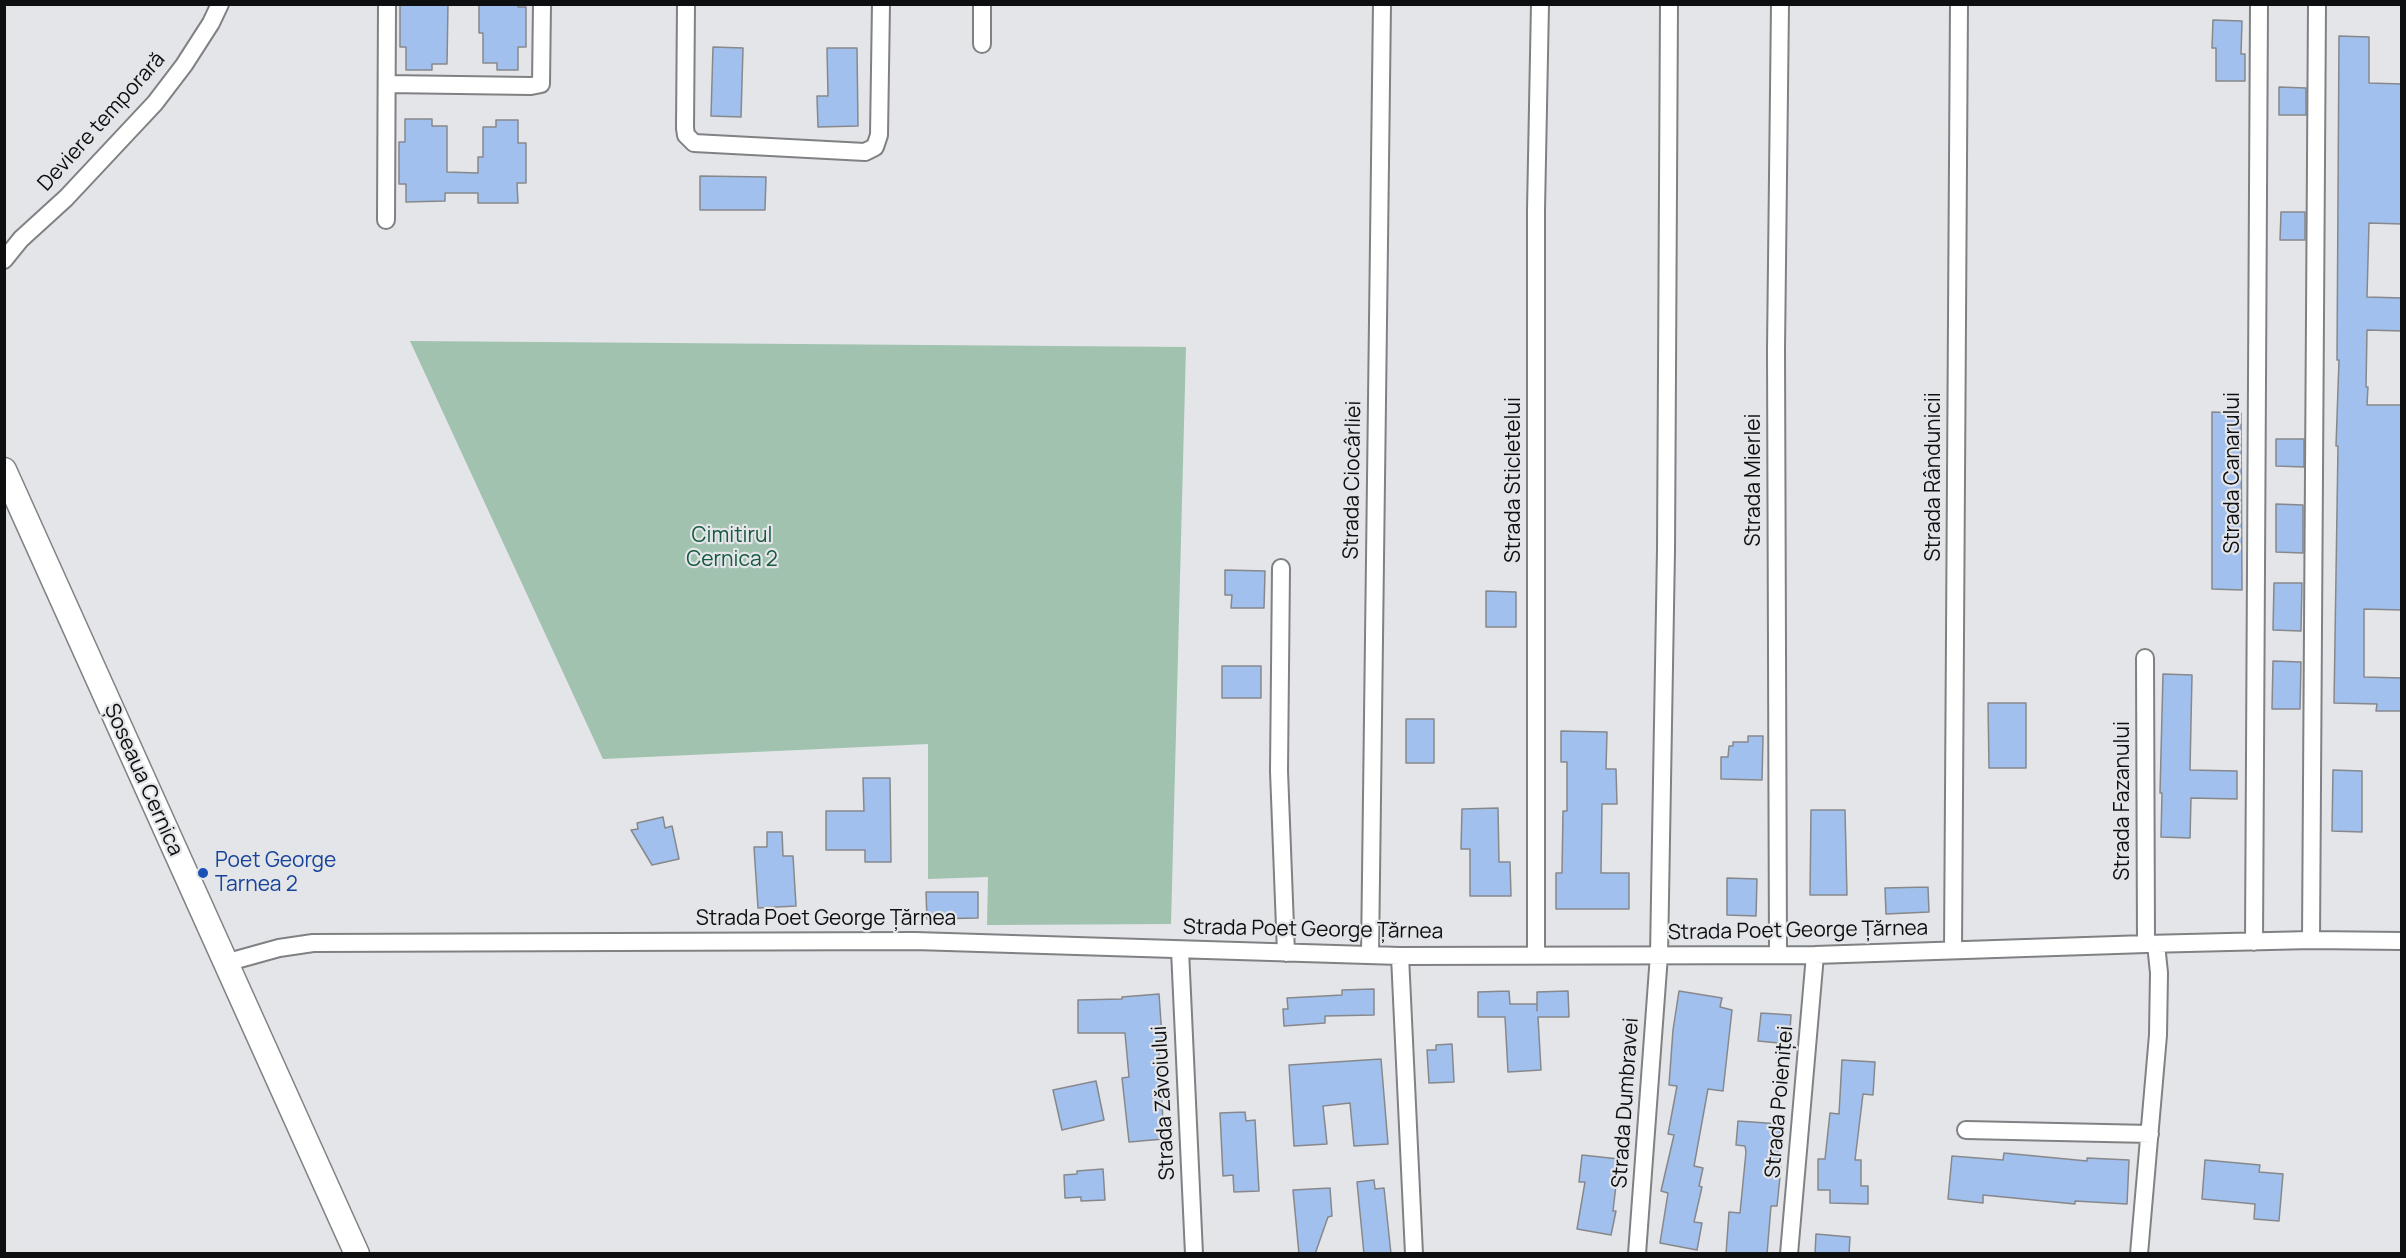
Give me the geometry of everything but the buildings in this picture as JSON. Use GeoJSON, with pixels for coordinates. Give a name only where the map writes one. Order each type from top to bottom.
{"type":"FeatureCollection","features":[{"type":"Feature","properties":{"kind":"main road","name":"Șoseaua Cernica"},"geometry":{"type":"LineString","coordinates":[[4,470],[357,1254]]}},
{"type":"Feature","properties":{"kind":"street","name":"Deviere temporară"},"geometry":{"type":"LineString","coordinates":[[4,260],[21,239],[66,198],[154,103],[184,65],[211,23],[220,4]]}},
{"type":"Feature","properties":{"kind":"street"},"geometry":{"type":"LineString","coordinates":[[386,220],[387,4]]}},
{"type":"Feature","properties":{"kind":"street"},"geometry":{"type":"LineString","coordinates":[[387,84],[531,86],[541,84],[542,4]]}},
{"type":"Feature","properties":{"kind":"street"},"geometry":{"type":"LineString","coordinates":[[686,4],[686,135],[694,143],[865,152],[875,147],[879,135],[881,4]]}},
{"type":"Feature","properties":{"kind":"street"},"geometry":{"type":"LineString","coordinates":[[982,4],[982,44]]}},
{"type":"Feature","properties":{"kind":"street","name":"Strada Ciocârliei"},"geometry":{"type":"LineString","coordinates":[[1370,955],[1382,4]]}},
{"type":"Feature","properties":{"kind":"street","name":"Strada Sticletelui"},"geometry":{"type":"LineString","coordinates":[[1536,955],[1536,210],[1540,4]]}},
{"type":"Feature","properties":{"kind":"street","name":"Strada Dumbravei"},"geometry":{"type":"LineString","coordinates":[[1637,1254],[1659,955],[1666,538],[1670,4]]}},
{"type":"Feature","properties":{"kind":"street","name":"Strada Mierlei"},"geometry":{"type":"LineString","coordinates":[[1778,955],[1776,349],[1780,4]]}},
{"type":"Feature","properties":{"kind":"street","name":"Strada Rândunicii"},"geometry":{"type":"LineString","coordinates":[[1953,950],[1959,4]]}},
{"type":"Feature","properties":{"kind":"street","name":"Strada Canarului"},"geometry":{"type":"LineString","coordinates":[[2254,942],[2259,4]]}},
{"type":"Feature","properties":{"kind":"street"},"geometry":{"type":"LineString","coordinates":[[2311,940],[2317,4]]}},
{"type":"Feature","properties":{"kind":"street"},"geometry":{"type":"LineString","coordinates":[[1281,568],[1279,771],[1286,953]]}},
{"type":"Feature","properties":{"kind":"street","name":"Strada Fazanului"},"geometry":{"type":"LineString","coordinates":[[2139,1254],[2158,1035],[2159,973],[2151,944],[2145,658]]}},
{"type":"Feature","properties":{"kind":"street","name":"Strada Poet George Țărnea"},"geometry":{"type":"LineString","coordinates":[[225,963],[279,948],[313,943],[915,941],[1400,956],[1815,955],[2311,940],[2402,942]]}},
{"type":"Feature","properties":{"kind":"street","name":"Strada Zăvoiului"},"geometry":{"type":"LineString","coordinates":[[1180,950],[1194,1254]]}},
{"type":"Feature","properties":{"kind":"street","name":"Strada Poieniței"},"geometry":{"type":"LineString","coordinates":[[1789,1254],[1815,955]]}},
{"type":"Feature","properties":{"kind":"street"},"geometry":{"type":"LineString","coordinates":[[1400,956],[1414,1254]]}},
{"type":"Feature","properties":{"kind":"street"},"geometry":{"type":"LineString","coordinates":[[1966,1130],[2150,1134]]}},
{"type":"Feature","properties":{"kind":"green space","name":"Cimitirul Cernica 2"},"geometry":{"type":"Polygon","coordinates":[[[410,341],[1186,347],[1171,924],[987,925],[988,877],[928,879],[928,744],[603,759],[410,341]]]}},
{"type":"Feature","properties":{"kind":"place","name":"Poet George Tarnea 2"},"geometry":{"type":"Point","coordinates":[203,873]}}]}
